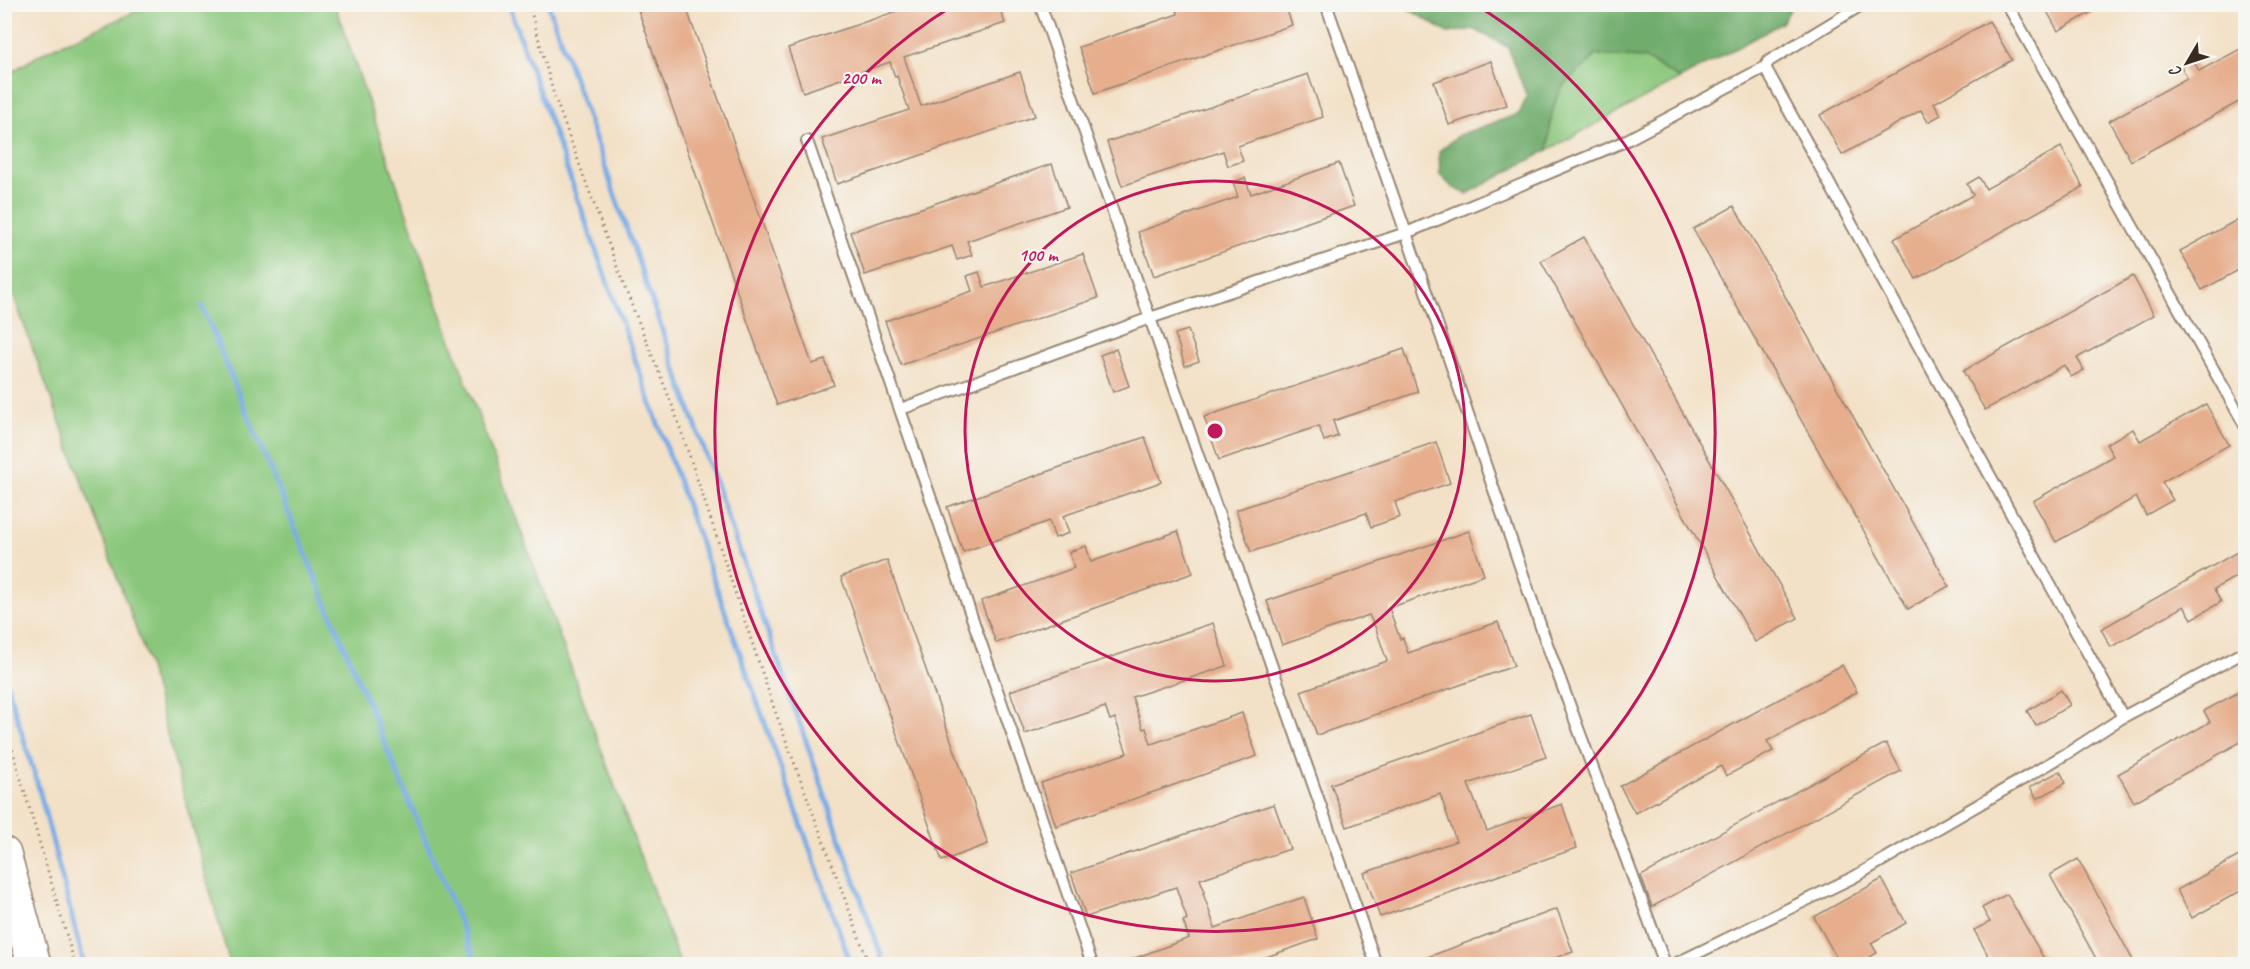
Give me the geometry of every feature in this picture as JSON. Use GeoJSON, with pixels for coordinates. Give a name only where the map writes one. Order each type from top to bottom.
{"type":"FeatureCollection","features":[{"type":"Feature","properties":{"kind":"highway"},"geometry":{"type":"LineString","coordinates":[[4,854],[34,964]]}},
{"type":"Feature","properties":{"kind":"lane"},"geometry":{"type":"LineString","coordinates":[[1040,4],[1376,964]]}},
{"type":"Feature","properties":{"kind":"lane"},"geometry":{"type":"LineString","coordinates":[[1326,4],[1544,636],[1665,964]]}},
{"type":"Feature","properties":{"kind":"lane"},"geometry":{"type":"LineString","coordinates":[[900,409],[1150,318],[1406,233],[1623,142],[1765,67],[1769,61],[1863,4]]}},
{"type":"Feature","properties":{"kind":"lane"},"geometry":{"type":"LineString","coordinates":[[2007,4],[2246,427]]}},
{"type":"Feature","properties":{"kind":"lane"},"geometry":{"type":"LineString","coordinates":[[1765,67],[2123,717]]}},
{"type":"Feature","properties":{"kind":"lane"},"geometry":{"type":"LineString","coordinates":[[807,141],[1092,964]]}},
{"type":"Feature","properties":{"kind":"lane"},"geometry":{"type":"LineString","coordinates":[[1675,964],[1854,877],[2071,751],[2123,717],[2246,651]]}},
{"type":"Feature","properties":{"kind":"path"},"geometry":{"type":"LineString","coordinates":[[529,4],[554,95],[624,286],[673,407],[774,708],[869,964]]}},
{"type":"Feature","properties":{"kind":"path"},"geometry":{"type":"LineString","coordinates":[[4,721],[75,964]]}},
{"type":"Feature","properties":{"kind":"green space"},"geometry":{"type":"Polygon","coordinates":[[[151,5],[335,5],[444,322],[680,964],[230,964],[145,653],[5,273],[5,76],[46,51],[151,5]]]}},
{"type":"Feature","properties":{"kind":"green space"},"geometry":{"type":"Polygon","coordinates":[[[1402,5],[1793,5],[1782,23],[1680,79],[1644,58],[1595,55],[1567,82],[1557,98],[1552,114],[1548,150],[1467,194],[1452,187],[1440,175],[1439,151],[1459,135],[1519,114],[1527,97],[1508,47],[1474,29],[1448,33],[1402,5]]]}},
{"type":"Feature","properties":{"kind":"green space"},"geometry":{"type":"Polygon","coordinates":[[[1595,55],[1644,58],[1680,79],[1548,150],[1550,122],[1557,96],[1568,80],[1595,55]]]}},
{"type":"Feature","properties":{"kind":"building"},"geometry":{"type":"Polygon","coordinates":[[[636,4],[685,4],[812,364],[825,360],[834,385],[777,405],[636,4]]]}},
{"type":"Feature","properties":{"kind":"building"},"geometry":{"type":"Polygon","coordinates":[[[918,4],[998,4],[1005,23],[904,57],[921,106],[1020,72],[1035,116],[837,184],[822,139],[909,110],[897,76],[895,77],[890,62],[803,92],[788,48],[918,4]]]}},
{"type":"Feature","properties":{"kind":"building"},"geometry":{"type":"Polygon","coordinates":[[[1175,4],[1189,4],[1191,10],[1208,4],[1285,4],[1292,25],[1095,93],[1079,47],[1178,14],[1175,4]]]}},
{"type":"Feature","properties":{"kind":"building"},"geometry":{"type":"Polygon","coordinates":[[[2043,4],[2106,4],[2058,31],[2043,4]]]}},
{"type":"Feature","properties":{"kind":"building"},"geometry":{"type":"Polygon","coordinates":[[[1989,21],[2012,60],[1934,103],[1941,115],[1928,122],[1921,110],[1842,155],[1820,115],[1989,21]]]}},
{"type":"Feature","properties":{"kind":"building"},"geometry":{"type":"Polygon","coordinates":[[[2246,46],[2246,98],[2131,161],[2109,121],[2187,78],[2181,66],[2193,60],[2199,71],[2246,46]]]}},
{"type":"Feature","properties":{"kind":"building"},"geometry":{"type":"Polygon","coordinates":[[[1491,61],[1507,105],[1449,125],[1434,82],[1491,61]]]}},
{"type":"Feature","properties":{"kind":"building"},"geometry":{"type":"Polygon","coordinates":[[[1308,74],[1323,117],[1238,146],[1243,161],[1228,166],[1223,151],[1122,186],[1107,142],[1308,74]]]}},
{"type":"Feature","properties":{"kind":"building"},"geometry":{"type":"Polygon","coordinates":[[[2061,147],[2083,187],[1916,279],[1894,239],[1973,195],[1967,184],[1979,177],[1986,189],[2061,147]]]}},
{"type":"Feature","properties":{"kind":"building"},"geometry":{"type":"Polygon","coordinates":[[[1339,163],[1354,206],[1154,276],[1138,232],[1238,197],[1233,182],[1245,178],[1251,194],[1339,163]]]}},
{"type":"Feature","properties":{"kind":"building"},"geometry":{"type":"Polygon","coordinates":[[[1052,164],[1067,207],[967,241],[972,255],[957,260],[952,246],[865,275],[850,232],[1052,164]]]}},
{"type":"Feature","properties":{"kind":"building"},"geometry":{"type":"Polygon","coordinates":[[[1734,206],[1949,586],[1908,609],[1693,229],[1734,206]]]}},
{"type":"Feature","properties":{"kind":"building"},"geometry":{"type":"Polygon","coordinates":[[[2246,215],[2246,266],[2202,290],[2180,251],[2246,215]]]}},
{"type":"Feature","properties":{"kind":"building"},"geometry":{"type":"Polygon","coordinates":[[[1584,237],[1798,618],[1755,642],[1541,261],[1584,237]]]}},
{"type":"Feature","properties":{"kind":"building"},"geometry":{"type":"Polygon","coordinates":[[[1083,254],[1098,298],[901,365],[885,321],[972,291],[967,276],[979,272],[984,287],[1083,254]]]}},
{"type":"Feature","properties":{"kind":"building"},"geometry":{"type":"Polygon","coordinates":[[[2133,276],[2154,315],[2077,358],[2084,370],[2071,377],[2064,365],[1985,410],[1963,371],[2133,276]]]}},
{"type":"Feature","properties":{"kind":"building"},"geometry":{"type":"Polygon","coordinates":[[[1188,330],[1199,361],[1185,366],[1175,334],[1188,330]]]}},
{"type":"Feature","properties":{"kind":"building"},"geometry":{"type":"Polygon","coordinates":[[[1116,349],[1129,386],[1113,392],[1100,355],[1116,349]]]}},
{"type":"Feature","properties":{"kind":"building"},"geometry":{"type":"Polygon","coordinates":[[[1404,349],[1418,392],[1333,421],[1338,436],[1324,441],[1319,426],[1219,460],[1204,417],[1404,349]]]}},
{"type":"Feature","properties":{"kind":"building"},"geometry":{"type":"Polygon","coordinates":[[[2206,404],[2229,445],[2162,482],[2173,500],[2146,515],[2136,497],[2056,542],[2033,501],[2113,456],[2106,444],[2133,429],[2140,441],[2206,404]]]}},
{"type":"Feature","properties":{"kind":"building"},"geometry":{"type":"Polygon","coordinates":[[[1145,437],[1161,482],[1063,516],[1069,533],[1055,538],[1049,521],[963,552],[947,507],[1145,437]]]}},
{"type":"Feature","properties":{"kind":"building"},"geometry":{"type":"Polygon","coordinates":[[[1436,442],[1450,483],[1395,502],[1400,517],[1371,527],[1366,513],[1251,552],[1236,510],[1436,442]]]}},
{"type":"Feature","properties":{"kind":"building"},"geometry":{"type":"Polygon","coordinates":[[[1178,531],[1193,573],[996,643],[981,601],[1074,568],[1069,552],[1086,546],[1091,562],[1178,531]]]}},
{"type":"Feature","properties":{"kind":"building"},"geometry":{"type":"Polygon","coordinates":[[[1469,531],[1484,575],[1389,608],[1400,639],[1403,638],[1408,653],[1498,622],[1514,666],[1317,735],[1301,691],[1387,661],[1376,629],[1369,615],[1282,645],[1267,601],[1469,531]]]}},
{"type":"Feature","properties":{"kind":"building"},"geometry":{"type":"Polygon","coordinates":[[[2246,547],[2246,571],[2214,589],[2221,602],[2192,619],[2184,606],[2111,647],[2101,629],[2246,547]]]}},
{"type":"Feature","properties":{"kind":"building"},"geometry":{"type":"Polygon","coordinates":[[[887,560],[988,844],[942,861],[841,577],[887,560]]]}},
{"type":"Feature","properties":{"kind":"building"},"geometry":{"type":"Polygon","coordinates":[[[1213,623],[1227,666],[1132,697],[1151,744],[1242,713],[1257,756],[1056,826],[1041,783],[1127,753],[1115,718],[1110,720],[1105,707],[1025,734],[1010,691],[1213,623]]]}},
{"type":"Feature","properties":{"kind":"building"},"geometry":{"type":"Polygon","coordinates":[[[1842,665],[1857,692],[1767,741],[1773,751],[1726,776],[1721,766],[1635,813],[1620,786],[1842,665]]]}},
{"type":"Feature","properties":{"kind":"building"},"geometry":{"type":"Polygon","coordinates":[[[2246,688],[2246,739],[2134,802],[2118,774],[2210,722],[2204,711],[2246,688]]]}},
{"type":"Feature","properties":{"kind":"building"},"geometry":{"type":"Polygon","coordinates":[[[2061,690],[2070,705],[2036,726],[2027,711],[2061,690]]]}},
{"type":"Feature","properties":{"kind":"building"},"geometry":{"type":"Polygon","coordinates":[[[1531,714],[1546,757],[1468,784],[1487,831],[1562,804],[1577,848],[1380,917],[1364,873],[1456,841],[1440,794],[1347,827],[1331,784],[1531,714]]]}},
{"type":"Feature","properties":{"kind":"building"},"geometry":{"type":"Polygon","coordinates":[[[1886,743],[1901,771],[1652,907],[1641,876],[1886,743]]]}},
{"type":"Feature","properties":{"kind":"building"},"geometry":{"type":"Polygon","coordinates":[[[2060,771],[2066,783],[2037,799],[2030,787],[2060,771]]]}},
{"type":"Feature","properties":{"kind":"building"},"geometry":{"type":"Polygon","coordinates":[[[1274,804],[1290,849],[1200,879],[1205,892],[1203,893],[1215,928],[1304,897],[1318,939],[1246,964],[1119,964],[1189,938],[1183,921],[1187,919],[1176,887],[1086,917],[1071,873],[1274,804]]]}},
{"type":"Feature","properties":{"kind":"building"},"geometry":{"type":"Polygon","coordinates":[[[2246,852],[2246,888],[2192,918],[2177,890],[2246,852]]]}},
{"type":"Feature","properties":{"kind":"building"},"geometry":{"type":"Polygon","coordinates":[[[2078,859],[2135,964],[2099,964],[2050,875],[2078,859]]]}},
{"type":"Feature","properties":{"kind":"building"},"geometry":{"type":"Polygon","coordinates":[[[1882,879],[1906,923],[1871,943],[1877,953],[1857,964],[1840,964],[1814,917],[1882,879]]]}},
{"type":"Feature","properties":{"kind":"building"},"geometry":{"type":"Polygon","coordinates":[[[2007,894],[2047,964],[1993,964],[1974,930],[1990,922],[1982,908],[2007,894]]]}},
{"type":"Feature","properties":{"kind":"building"},"geometry":{"type":"Polygon","coordinates":[[[1557,909],[1573,952],[1537,964],[1409,964],[1557,909]]]}},
{"type":"Feature","properties":{"kind":"waterway"},"geometry":{"type":"LineString","coordinates":[[508,4],[851,964]]}},
{"type":"Feature","properties":{"kind":"waterway"},"geometry":{"type":"LineString","coordinates":[[548,4],[884,964]]}},
{"type":"Feature","properties":{"kind":"waterway"},"geometry":{"type":"LineString","coordinates":[[202,306],[477,964]]}},
{"type":"Feature","properties":{"kind":"waterway"},"geometry":{"type":"LineString","coordinates":[[4,675],[39,789],[84,964]]}}]}
